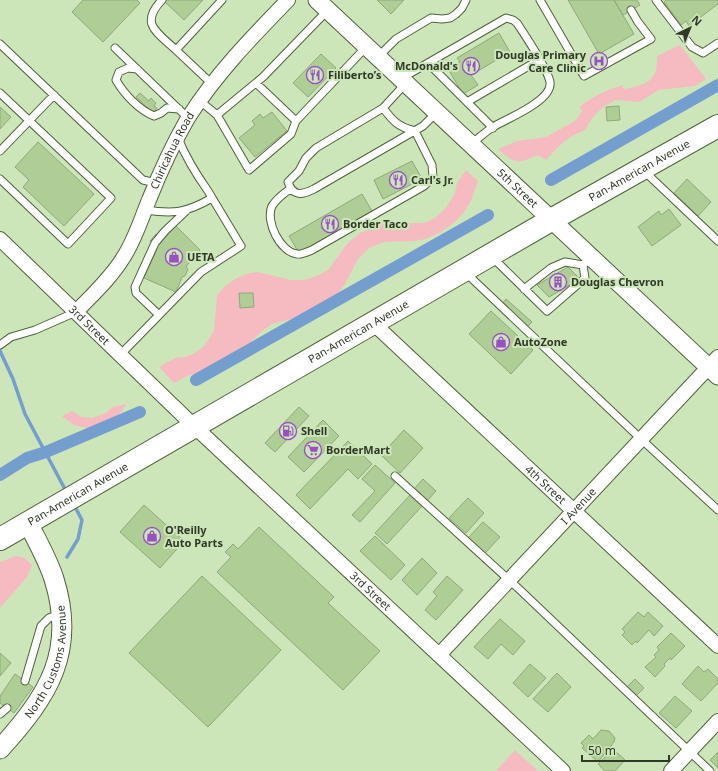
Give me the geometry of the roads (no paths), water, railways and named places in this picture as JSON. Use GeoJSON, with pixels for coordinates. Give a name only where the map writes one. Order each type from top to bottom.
{"type":"FeatureCollection","features":[{"type":"Feature","properties":{"kind":"main road","name":"Pan-American Avenue"},"geometry":{"type":"LineString","coordinates":[[0,539],[374,324],[490,255],[718,126]]}},
{"type":"Feature","properties":{"kind":"main road","name":"North Customs Avenue"},"geometry":{"type":"LineString","coordinates":[[0,748],[36,706],[53,676],[62,643],[62,613],[52,572],[28,523]]}},
{"type":"Feature","properties":{"kind":"street","name":"Chiricahua Road"},"geometry":{"type":"LineString","coordinates":[[76,312],[110,276],[123,258],[134,237],[156,183],[178,137],[184,114],[200,101],[244,45],[288,0]]}},
{"type":"Feature","properties":{"kind":"street","name":"5th Street"},"geometry":{"type":"LineString","coordinates":[[323,5],[551,220],[588,261],[715,367]]}},
{"type":"Feature","properties":{"kind":"street","name":"3rd Street"},"geometry":{"type":"LineString","coordinates":[[0,239],[178,411],[563,771]]}},
{"type":"Feature","properties":{"kind":"street","name":"4th Street"},"geometry":{"type":"LineString","coordinates":[[374,324],[718,646]]}},
{"type":"Feature","properties":{"kind":"street","name":"I Avenue"},"geometry":{"type":"LineString","coordinates":[[439,655],[641,439],[715,367]]}},
{"type":"Feature","properties":{"kind":"street"},"geometry":{"type":"LineString","coordinates":[[152,452],[169,434],[176,423],[178,411]]}},
{"type":"Feature","properties":{"kind":"street"},"geometry":{"type":"LineString","coordinates":[[671,771],[718,721]]}},
{"type":"Feature","properties":{"kind":"lane"},"geometry":{"type":"LineString","coordinates":[[162,0],[154,8],[150,18],[154,29],[212,84]]}},
{"type":"Feature","properties":{"kind":"lane"},"geometry":{"type":"LineString","coordinates":[[176,50],[222,0]]}},
{"type":"Feature","properties":{"kind":"lane"},"geometry":{"type":"LineString","coordinates":[[200,101],[216,115],[249,170],[291,134],[296,121],[372,52],[431,18],[450,18],[462,8],[466,0]]}},
{"type":"Feature","properties":{"kind":"lane"},"geometry":{"type":"LineString","coordinates":[[540,0],[584,76],[651,39],[631,10]]}},
{"type":"Feature","properties":{"kind":"lane"},"geometry":{"type":"LineString","coordinates":[[656,0],[692,47],[703,53],[718,43]]}},
{"type":"Feature","properties":{"kind":"lane"},"geometry":{"type":"LineString","coordinates":[[216,115],[263,77],[323,5]]}},
{"type":"Feature","properties":{"kind":"lane"},"geometry":{"type":"LineString","coordinates":[[436,112],[423,126],[314,189],[304,193],[296,193],[290,189],[288,182],[299,171],[306,158],[316,148],[383,108],[404,81],[428,63],[506,18],[513,20],[517,23],[546,72],[550,83],[549,90],[538,102],[492,128],[471,144]]}},
{"type":"Feature","properties":{"kind":"lane"},"geometry":{"type":"LineString","coordinates":[[0,44],[142,180],[156,183]]}},
{"type":"Feature","properties":{"kind":"lane"},"geometry":{"type":"LineString","coordinates":[[115,48],[184,114]]}},
{"type":"Feature","properties":{"kind":"lane"},"geometry":{"type":"LineString","coordinates":[[467,102],[539,60]]}},
{"type":"Feature","properties":{"kind":"lane"},"geometry":{"type":"LineString","coordinates":[[428,63],[492,128]]}},
{"type":"Feature","properties":{"kind":"lane"},"geometry":{"type":"LineString","coordinates":[[137,69],[128,68],[119,72],[116,80],[121,89],[146,113],[154,116],[162,113],[167,108],[184,114]]}},
{"type":"Feature","properties":{"kind":"lane"},"geometry":{"type":"LineString","coordinates":[[256,83],[296,121]]}},
{"type":"Feature","properties":{"kind":"lane"},"geometry":{"type":"LineString","coordinates":[[0,93],[111,198],[68,244],[0,179]]}},
{"type":"Feature","properties":{"kind":"lane"},"geometry":{"type":"LineString","coordinates":[[0,151],[54,95]]}},
{"type":"Feature","properties":{"kind":"lane"},"geometry":{"type":"LineString","coordinates":[[290,189],[279,197],[272,207],[269,217],[280,242],[289,252],[299,255],[312,250],[424,186],[433,177],[432,165],[415,131],[404,128],[396,123],[383,108]]}},
{"type":"Feature","properties":{"kind":"lane"},"geometry":{"type":"LineString","coordinates":[[120,355],[201,272],[241,246],[184,155],[178,137]]}},
{"type":"Feature","properties":{"kind":"lane"},"geometry":{"type":"LineString","coordinates":[[642,169],[718,241]]}},
{"type":"Feature","properties":{"kind":"lane"},"geometry":{"type":"LineString","coordinates":[[159,315],[136,292],[135,287],[151,250],[165,231],[186,211],[212,198]]}},
{"type":"Feature","properties":{"kind":"lane"},"geometry":{"type":"LineString","coordinates":[[145,210],[172,213],[186,211]]}},
{"type":"Feature","properties":{"kind":"lane"},"geometry":{"type":"LineString","coordinates":[[490,255],[524,289],[547,312],[585,278],[588,261],[565,262],[551,268],[524,289]]}},
{"type":"Feature","properties":{"kind":"lane"},"geometry":{"type":"LineString","coordinates":[[464,271],[718,510]]}},
{"type":"Feature","properties":{"kind":"lane"},"geometry":{"type":"LineString","coordinates":[[0,345],[10,336],[35,330],[76,312]]}},
{"type":"Feature","properties":{"kind":"lane"},"geometry":{"type":"LineString","coordinates":[[395,476],[509,580],[710,771]]}},
{"type":"Feature","properties":{"kind":"lane"},"geometry":{"type":"LineString","coordinates":[[25,681],[41,626],[49,618],[62,613]]}},
{"type":"Feature","properties":{"kind":"lane"},"geometry":{"type":"LineString","coordinates":[[0,714],[7,708]]}},
{"type":"Feature","properties":{"kind":"waterway"},"geometry":{"type":"LineString","coordinates":[[551,180],[718,85]]}},
{"type":"Feature","properties":{"kind":"waterway"},"geometry":{"type":"LineString","coordinates":[[196,380],[488,215]]}},
{"type":"Feature","properties":{"kind":"waterway"},"geometry":{"type":"LineString","coordinates":[[0,351],[13,379],[25,414],[67,493]]}},
{"type":"Feature","properties":{"kind":"waterway"},"geometry":{"type":"LineString","coordinates":[[0,475],[27,458],[46,452],[140,412]]}},
{"type":"Feature","properties":{"kind":"waterway"},"geometry":{"type":"LineString","coordinates":[[67,557],[78,539],[82,520],[74,505]]}},
{"type":"Feature","properties":{"kind":"place","name":"Douglas Primary Care Clinic"},"geometry":{"type":"Point","coordinates":[599,61]}},
{"type":"Feature","properties":{"kind":"place","name":"McDonald's"},"geometry":{"type":"Point","coordinates":[471,66]}},
{"type":"Feature","properties":{"kind":"place","name":"Filiberto’s"},"geometry":{"type":"Point","coordinates":[315,75]}},
{"type":"Feature","properties":{"kind":"place","name":"Carl's Jr."},"geometry":{"type":"Point","coordinates":[398,180]}},
{"type":"Feature","properties":{"kind":"place","name":"Border Taco"},"geometry":{"type":"Point","coordinates":[330,224]}},
{"type":"Feature","properties":{"kind":"place","name":"UETA"},"geometry":{"type":"Point","coordinates":[174,257]}},
{"type":"Feature","properties":{"kind":"place","name":"Douglas Chevron"},"geometry":{"type":"Point","coordinates":[558,282]}},
{"type":"Feature","properties":{"kind":"place","name":"AutoZone"},"geometry":{"type":"Point","coordinates":[501,342]}},
{"type":"Feature","properties":{"kind":"place","name":"Shell"},"geometry":{"type":"Point","coordinates":[288,431]}},
{"type":"Feature","properties":{"kind":"place","name":"BorderMart"},"geometry":{"type":"Point","coordinates":[313,450]}},
{"type":"Feature","properties":{"kind":"place","name":"O'Reilly Auto Parts"},"geometry":{"type":"Point","coordinates":[152,536]}}]}
